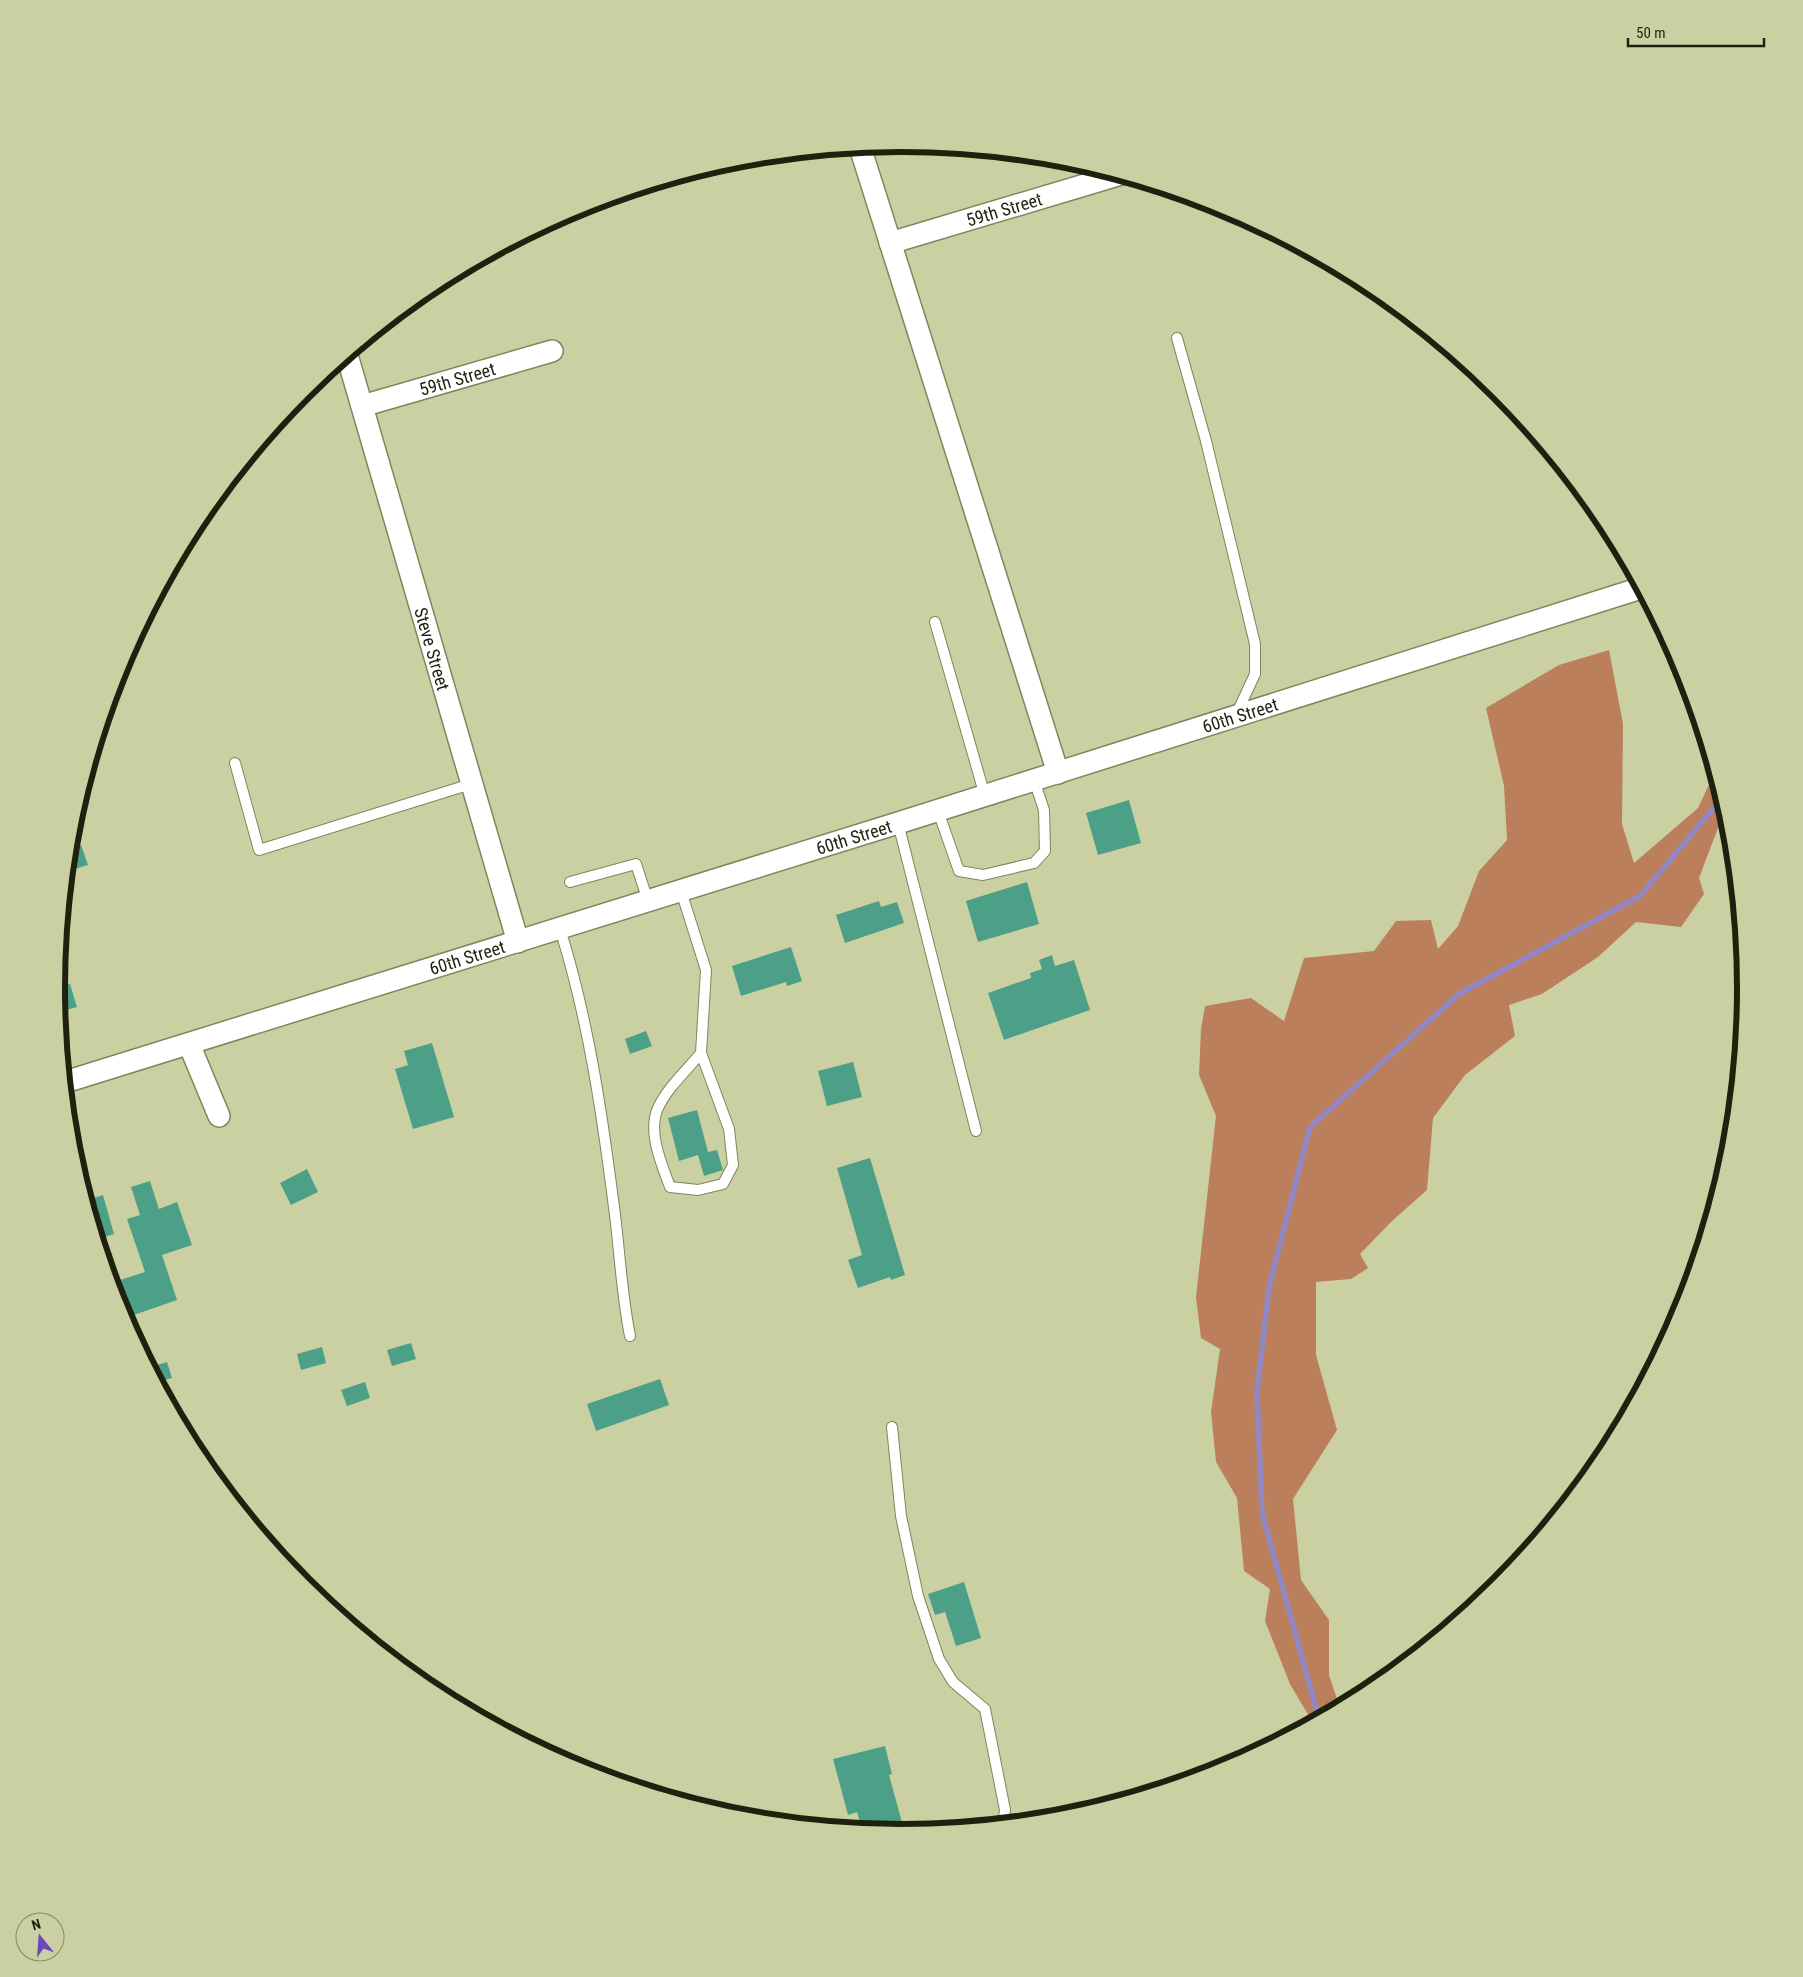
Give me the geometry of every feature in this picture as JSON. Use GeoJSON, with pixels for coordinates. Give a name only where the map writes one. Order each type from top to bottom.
{"type":"FeatureCollection","features":[{"type":"Feature","properties":{"kind":"street"},"geometry":{"type":"LineString","coordinates":[[862,153],[1058,773]]}},
{"type":"Feature","properties":{"kind":"street","name":"59th Street"},"geometry":{"type":"LineString","coordinates":[[890,243],[1107,178]]}},
{"type":"Feature","properties":{"kind":"street","name":"59th Street"},"geometry":{"type":"LineString","coordinates":[[362,406],[552,351]]}},
{"type":"Feature","properties":{"kind":"street","name":"Steve Street"},"geometry":{"type":"LineString","coordinates":[[349,361],[518,942]]}},
{"type":"Feature","properties":{"kind":"street","name":"60th Street"},"geometry":{"type":"LineString","coordinates":[[70,1081],[985,796],[1636,589]]}},
{"type":"Feature","properties":{"kind":"street"},"geometry":{"type":"LineString","coordinates":[[189,1044],[219,1116]]}},
{"type":"Feature","properties":{"kind":"lane"},"geometry":{"type":"LineString","coordinates":[[1177,338],[1206,441],[1255,644],[1255,674],[1236,716]]}},
{"type":"Feature","properties":{"kind":"lane"},"geometry":{"type":"LineString","coordinates":[[935,622],[985,796]]}},
{"type":"Feature","properties":{"kind":"lane"},"geometry":{"type":"LineString","coordinates":[[235,763],[259,850],[471,784]]}},
{"type":"Feature","properties":{"kind":"lane"},"geometry":{"type":"LineString","coordinates":[[938,810],[959,871],[983,875],[1034,863],[1045,852],[1044,810],[1034,780]]}},
{"type":"Feature","properties":{"kind":"lane"},"geometry":{"type":"LineString","coordinates":[[898,823],[976,1131]]}},
{"type":"Feature","properties":{"kind":"lane"},"geometry":{"type":"LineString","coordinates":[[570,882],[636,864],[648,901]]}},
{"type":"Feature","properties":{"kind":"lane"},"geometry":{"type":"LineString","coordinates":[[682,891],[706,970],[701,1053],[729,1129],[733,1165],[723,1184],[698,1190],[670,1187],[660,1159],[654,1126],[658,1109],[701,1053]]}},
{"type":"Feature","properties":{"kind":"lane"},"geometry":{"type":"LineString","coordinates":[[560,929],[582,1013],[598,1101],[615,1216],[623,1299],[630,1336]]}},
{"type":"Feature","properties":{"kind":"lane"},"geometry":{"type":"LineString","coordinates":[[892,1427],[901,1516],[918,1596],[939,1659],[953,1682],[985,1709],[1005,1810],[1004,1819]]}},
{"type":"Feature","properties":{"kind":"shaded area"},"geometry":{"type":"Polygon","coordinates":[[[1609,650],[1623,724],[1622,824],[1634,863],[1698,808],[1711,780],[1721,820],[1699,878],[1704,894],[1681,927],[1636,922],[1598,957],[1542,994],[1509,1005],[1515,1036],[1465,1075],[1433,1118],[1427,1190],[1392,1221],[1360,1254],[1368,1268],[1351,1279],[1316,1282],[1316,1355],[1337,1430],[1293,1499],[1301,1580],[1329,1620],[1329,1675],[1338,1702],[1310,1718],[1290,1684],[1265,1621],[1270,1589],[1244,1571],[1237,1498],[1216,1462],[1211,1412],[1220,1349],[1201,1338],[1196,1297],[1216,1116],[1199,1075],[1201,1029],[1205,1006],[1251,998],[1284,1021],[1304,958],[1374,951],[1396,921],[1431,920],[1438,949],[1458,926],[1479,871],[1507,840],[1504,786],[1486,708],[1559,665],[1609,650]]]}},
{"type":"Feature","properties":{"kind":"building"},"geometry":{"type":"Polygon","coordinates":[[[1129,800],[1141,843],[1098,855],[1086,813],[1129,800]]]}},
{"type":"Feature","properties":{"kind":"building"},"geometry":{"type":"Polygon","coordinates":[[[81,845],[88,865],[74,869],[77,846],[81,845]]]}},
{"type":"Feature","properties":{"kind":"building"},"geometry":{"type":"Polygon","coordinates":[[[1027,882],[1039,924],[978,942],[966,901],[1027,882]]]}},
{"type":"Feature","properties":{"kind":"building"},"geometry":{"type":"Polygon","coordinates":[[[879,901],[881,907],[897,902],[904,923],[845,943],[836,915],[879,901]]]}},
{"type":"Feature","properties":{"kind":"building"},"geometry":{"type":"Polygon","coordinates":[[[791,947],[802,981],[787,986],[786,982],[741,996],[732,966],[791,947]]]}},
{"type":"Feature","properties":{"kind":"building"},"geometry":{"type":"Polygon","coordinates":[[[1052,955],[1055,966],[1074,960],[1090,1010],[1004,1040],[988,993],[1031,978],[1030,973],[1042,969],[1039,960],[1052,955]]]}},
{"type":"Feature","properties":{"kind":"building"},"geometry":{"type":"Polygon","coordinates":[[[70,984],[77,1007],[66,1010],[65,988],[65,985],[70,984]]]}},
{"type":"Feature","properties":{"kind":"building"},"geometry":{"type":"Polygon","coordinates":[[[646,1031],[652,1046],[630,1054],[625,1039],[646,1031]]]}},
{"type":"Feature","properties":{"kind":"building"},"geometry":{"type":"Polygon","coordinates":[[[432,1043],[454,1117],[413,1129],[395,1069],[408,1065],[404,1051],[432,1043]]]}},
{"type":"Feature","properties":{"kind":"building"},"geometry":{"type":"Polygon","coordinates":[[[853,1062],[862,1097],[827,1106],[818,1071],[853,1062]]]}},
{"type":"Feature","properties":{"kind":"building"},"geometry":{"type":"Polygon","coordinates":[[[697,1110],[708,1152],[717,1150],[723,1170],[704,1176],[698,1155],[679,1161],[668,1118],[697,1110]]]}},
{"type":"Feature","properties":{"kind":"building"},"geometry":{"type":"Polygon","coordinates":[[[870,1158],[905,1275],[891,1280],[890,1277],[858,1288],[848,1260],[862,1255],[837,1168],[870,1158]]]}},
{"type":"Feature","properties":{"kind":"building"},"geometry":{"type":"Polygon","coordinates":[[[307,1169],[318,1192],[291,1205],[280,1183],[307,1169]]]}},
{"type":"Feature","properties":{"kind":"building"},"geometry":{"type":"Polygon","coordinates":[[[150,1181],[159,1209],[177,1202],[192,1245],[162,1255],[177,1300],[132,1316],[118,1281],[145,1272],[127,1219],[140,1215],[131,1187],[150,1181]]]}},
{"type":"Feature","properties":{"kind":"building"},"geometry":{"type":"Polygon","coordinates":[[[103,1195],[114,1234],[103,1237],[92,1198],[103,1195]]]}},
{"type":"Feature","properties":{"kind":"building"},"geometry":{"type":"Polygon","coordinates":[[[411,1343],[416,1359],[392,1366],[387,1350],[411,1343]]]}},
{"type":"Feature","properties":{"kind":"building"},"geometry":{"type":"Polygon","coordinates":[[[322,1347],[326,1363],[301,1370],[297,1354],[322,1347]]]}},
{"type":"Feature","properties":{"kind":"building"},"geometry":{"type":"Polygon","coordinates":[[[167,1362],[172,1378],[163,1381],[155,1366],[167,1362]]]}},
{"type":"Feature","properties":{"kind":"building"},"geometry":{"type":"Polygon","coordinates":[[[660,1379],[669,1405],[596,1431],[587,1404],[660,1379]]]}},
{"type":"Feature","properties":{"kind":"building"},"geometry":{"type":"Polygon","coordinates":[[[365,1382],[370,1398],[347,1406],[341,1390],[365,1382]]]}},
{"type":"Feature","properties":{"kind":"building"},"geometry":{"type":"Polygon","coordinates":[[[964,1582],[981,1638],[956,1646],[945,1612],[935,1615],[928,1594],[964,1582]]]}},
{"type":"Feature","properties":{"kind":"building"},"geometry":{"type":"Polygon","coordinates":[[[885,1746],[892,1774],[889,1775],[903,1825],[860,1823],[857,1812],[848,1815],[833,1759],[885,1746]]]}},
{"type":"Feature","properties":{"kind":"waterway"},"geometry":{"type":"LineString","coordinates":[[1318,1714],[1262,1513],[1257,1392],[1269,1287],[1310,1127],[1459,994],[1640,896],[1717,804]]}}]}
